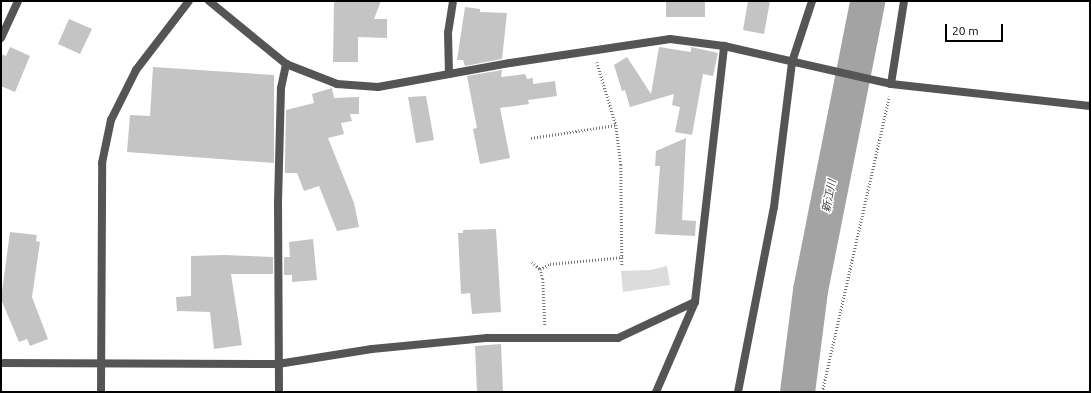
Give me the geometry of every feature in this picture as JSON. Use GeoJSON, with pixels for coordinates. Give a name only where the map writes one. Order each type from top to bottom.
{"type":"FeatureCollection","features":[{"type":"Feature","properties":{"kind":"street"},"geometry":{"type":"LineString","coordinates":[[1,38],[18,1]]}},
{"type":"Feature","properties":{"kind":"street"},"geometry":{"type":"LineString","coordinates":[[101,392],[102,163],[111,120],[136,70],[189,1]]}},
{"type":"Feature","properties":{"kind":"street"},"geometry":{"type":"LineString","coordinates":[[209,1],[286,64],[338,84],[378,87],[449,74],[670,39],[724,46],[892,84],[1090,106]]}},
{"type":"Feature","properties":{"kind":"street"},"geometry":{"type":"LineString","coordinates":[[449,74],[448,33],[452,1]]}},
{"type":"Feature","properties":{"kind":"street"},"geometry":{"type":"LineString","coordinates":[[738,392],[774,207],[796,63],[812,1]]}},
{"type":"Feature","properties":{"kind":"street"},"geometry":{"type":"LineString","coordinates":[[892,84],[904,1]]}},
{"type":"Feature","properties":{"kind":"street"},"geometry":{"type":"LineString","coordinates":[[656,392],[695,302],[724,46]]}},
{"type":"Feature","properties":{"kind":"street"},"geometry":{"type":"LineString","coordinates":[[279,392],[280,111],[281,88],[286,64]]}},
{"type":"Feature","properties":{"kind":"street"},"geometry":{"type":"LineString","coordinates":[[1,363],[278,364],[372,349],[487,338],[618,338],[695,302]]}},
{"type":"Feature","properties":{"kind":"path"},"geometry":{"type":"LineString","coordinates":[[593,51],[616,125],[622,165],[624,257],[622,266]]}},
{"type":"Feature","properties":{"kind":"path"},"geometry":{"type":"LineString","coordinates":[[822,392],[892,84]]}},
{"type":"Feature","properties":{"kind":"path"},"geometry":{"type":"LineString","coordinates":[[531,138],[616,125]]}},
{"type":"Feature","properties":{"kind":"path"},"geometry":{"type":"LineString","coordinates":[[540,269],[550,264],[624,257]]}},
{"type":"Feature","properties":{"kind":"path"},"geometry":{"type":"LineString","coordinates":[[532,262],[540,269],[543,279],[545,338]]}},
{"type":"Feature","properties":{"kind":"shaded area"},"geometry":{"type":"Polygon","coordinates":[[[667,266],[670,285],[623,292],[621,271],[650,270],[667,266]]]}},
{"type":"Feature","properties":{"kind":"building"},"geometry":{"type":"Polygon","coordinates":[[[334,1],[381,1],[374,19],[387,19],[387,38],[358,37],[358,62],[333,62],[334,1]]]}},
{"type":"Feature","properties":{"kind":"building"},"geometry":{"type":"Polygon","coordinates":[[[666,1],[705,1],[705,17],[666,17],[666,1]]]}},
{"type":"Feature","properties":{"kind":"building"},"geometry":{"type":"Polygon","coordinates":[[[748,1],[770,1],[764,34],[743,30],[748,1]]]}},
{"type":"Feature","properties":{"kind":"building"},"geometry":{"type":"Polygon","coordinates":[[[465,7],[480,9],[480,12],[507,13],[502,59],[465,66],[463,60],[457,60],[465,7]]]}},
{"type":"Feature","properties":{"kind":"building"},"geometry":{"type":"Polygon","coordinates":[[[69,19],[92,29],[80,54],[58,44],[69,19]]]}},
{"type":"Feature","properties":{"kind":"building"},"geometry":{"type":"Polygon","coordinates":[[[10,47],[30,56],[15,92],[1,86],[1,54],[6,56],[10,47]]]}},
{"type":"Feature","properties":{"kind":"building"},"geometry":{"type":"Polygon","coordinates":[[[659,47],[691,52],[691,47],[718,53],[713,76],[703,74],[692,135],[675,132],[680,107],[672,105],[674,94],[630,107],[625,90],[622,91],[614,65],[627,57],[651,94],[659,47]]]}},
{"type":"Feature","properties":{"kind":"building"},"geometry":{"type":"Polygon","coordinates":[[[153,67],[274,75],[274,163],[127,152],[130,115],[150,116],[153,67]]]}},
{"type":"Feature","properties":{"kind":"building"},"geometry":{"type":"Polygon","coordinates":[[[502,70],[501,77],[525,74],[527,79],[533,78],[533,84],[555,81],[557,96],[528,100],[529,104],[500,108],[510,158],[480,164],[473,129],[477,128],[467,76],[502,70]]]}},
{"type":"Feature","properties":{"kind":"building"},"geometry":{"type":"Polygon","coordinates":[[[332,88],[334,98],[359,97],[359,114],[350,114],[352,121],[341,123],[344,134],[328,138],[354,203],[359,227],[337,231],[319,186],[304,191],[297,173],[285,173],[286,110],[314,103],[312,94],[332,88]]]}},
{"type":"Feature","properties":{"kind":"building"},"geometry":{"type":"Polygon","coordinates":[[[426,96],[434,140],[416,143],[408,97],[426,96]]]}},
{"type":"Feature","properties":{"kind":"building"},"geometry":{"type":"Polygon","coordinates":[[[686,138],[682,220],[696,221],[695,236],[655,234],[660,166],[655,166],[656,151],[686,138]]]}},
{"type":"Feature","properties":{"kind":"building"},"geometry":{"type":"Polygon","coordinates":[[[496,229],[501,312],[472,314],[470,293],[461,294],[458,233],[463,233],[463,230],[496,229]]]}},
{"type":"Feature","properties":{"kind":"building"},"geometry":{"type":"Polygon","coordinates":[[[10,232],[37,235],[36,241],[40,242],[32,297],[48,339],[30,346],[27,339],[19,342],[1,299],[10,232]]]}},
{"type":"Feature","properties":{"kind":"building"},"geometry":{"type":"Polygon","coordinates":[[[313,239],[317,280],[292,282],[292,275],[284,275],[284,257],[290,257],[289,242],[313,239]]]}},
{"type":"Feature","properties":{"kind":"building"},"geometry":{"type":"Polygon","coordinates":[[[224,255],[273,257],[273,274],[231,274],[242,345],[214,349],[210,312],[177,311],[176,297],[191,296],[191,256],[224,255]]]}},
{"type":"Feature","properties":{"kind":"building"},"geometry":{"type":"Polygon","coordinates":[[[501,344],[503,392],[477,392],[475,346],[501,344]]]}},
{"type":"Feature","properties":{"kind":"waterway","name":"新江川"},"geometry":{"type":"LineString","coordinates":[[797,392],[810,290],[867,1]]}}]}
